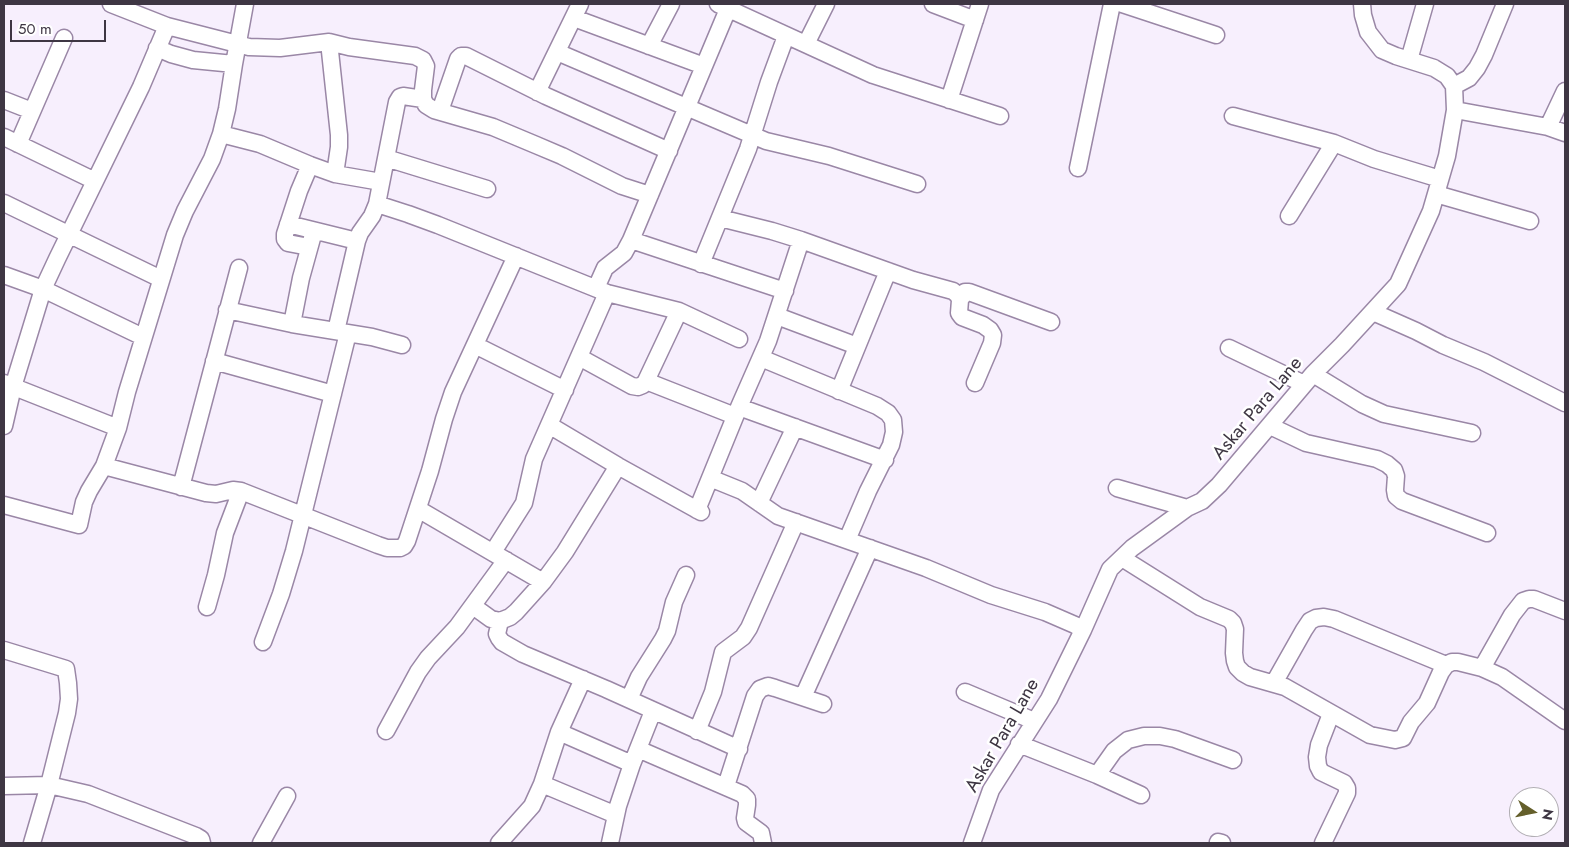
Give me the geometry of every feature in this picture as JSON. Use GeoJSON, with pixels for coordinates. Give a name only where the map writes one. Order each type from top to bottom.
{"type":"FeatureCollection","features":[{"type":"Feature","properties":{"kind":"street"},"geometry":{"type":"LineString","coordinates":[[111,4],[167,26],[238,45],[270,48],[329,42],[349,47],[415,56],[422,60],[426,66],[423,99],[426,105],[440,112],[493,127],[562,156],[622,186],[650,195]]}},
{"type":"Feature","properties":{"kind":"street"},"geometry":{"type":"LineString","coordinates":[[4,505],[79,525],[84,502],[104,466],[118,428],[143,337],[175,235],[185,211],[212,159],[221,134],[245,4]]}},
{"type":"Feature","properties":{"kind":"street"},"geometry":{"type":"LineString","coordinates":[[806,44],[826,4]]}},
{"type":"Feature","properties":{"kind":"street"},"geometry":{"type":"LineString","coordinates":[[933,4],[975,20]]}},
{"type":"Feature","properties":{"kind":"street"},"geometry":{"type":"LineString","coordinates":[[949,100],[980,4]]}},
{"type":"Feature","properties":{"kind":"street"},"geometry":{"type":"LineString","coordinates":[[1078,168],[1112,4]]}},
{"type":"Feature","properties":{"kind":"street"},"geometry":{"type":"LineString","coordinates":[[1122,4],[1216,35]]}},
{"type":"Feature","properties":{"kind":"street"},"geometry":{"type":"LineString","coordinates":[[1362,4],[1368,32],[1382,50],[1434,68],[1447,76],[1454,86],[1469,78],[1477,68],[1505,4]]}},
{"type":"Feature","properties":{"kind":"street"},"geometry":{"type":"LineString","coordinates":[[1409,60],[1425,4]]}},
{"type":"Feature","properties":{"kind":"street"},"geometry":{"type":"LineString","coordinates":[[649,46],[665,5]]}},
{"type":"Feature","properties":{"kind":"street"},"geometry":{"type":"LineString","coordinates":[[386,731],[418,672],[473,606],[524,503],[531,467],[579,356],[601,291],[605,268],[624,253],[631,240],[704,66],[723,6],[873,75],[1000,116]]}},
{"type":"Feature","properties":{"kind":"street"},"geometry":{"type":"LineString","coordinates":[[537,92],[577,11],[649,46],[704,66]]}},
{"type":"Feature","properties":{"kind":"street"},"geometry":{"type":"LineString","coordinates":[[4,426],[8,385],[43,289],[141,87],[167,26]]}},
{"type":"Feature","properties":{"kind":"street"},"geometry":{"type":"LineString","coordinates":[[701,264],[753,136],[769,82],[786,36]]}},
{"type":"Feature","properties":{"kind":"street"},"geometry":{"type":"LineString","coordinates":[[64,38],[32,112],[11,140],[95,181]]}},
{"type":"Feature","properties":{"kind":"street"},"geometry":{"type":"LineString","coordinates":[[329,42],[339,135],[335,174]]}},
{"type":"Feature","properties":{"kind":"street"},"geometry":{"type":"LineString","coordinates":[[158,48],[187,59],[234,64]]}},
{"type":"Feature","properties":{"kind":"street"},"geometry":{"type":"LineString","coordinates":[[557,52],[774,144],[829,156],[917,184]]}},
{"type":"Feature","properties":{"kind":"street"},"geometry":{"type":"LineString","coordinates":[[440,112],[453,72],[461,56],[472,58],[537,92],[669,151]]}},
{"type":"Feature","properties":{"kind":"street","name":"Askar Para Lane"},"geometry":{"type":"LineString","coordinates":[[972,843],[991,790],[1049,699],[1110,569],[1140,542],[1187,508],[1202,501],[1219,486],[1309,379],[1398,284],[1431,211],[1447,156],[1455,110],[1454,86]]}},
{"type":"Feature","properties":{"kind":"street"},"geometry":{"type":"LineString","coordinates":[[1548,127],[1565,91]]}},
{"type":"Feature","properties":{"kind":"street"},"geometry":{"type":"LineString","coordinates":[[263,642],[287,574],[333,394],[357,241],[377,204],[397,102],[403,96],[423,99]]}},
{"type":"Feature","properties":{"kind":"street"},"geometry":{"type":"LineString","coordinates":[[4,100],[32,112]]}},
{"type":"Feature","properties":{"kind":"street"},"geometry":{"type":"LineString","coordinates":[[1455,110],[1548,127],[1565,132]]}},
{"type":"Feature","properties":{"kind":"street"},"geometry":{"type":"LineString","coordinates":[[1234,116],[1334,143],[1438,187],[1530,221]]}},
{"type":"Feature","properties":{"kind":"street"},"geometry":{"type":"LineString","coordinates":[[221,134],[260,144],[335,174],[381,182]]}},
{"type":"Feature","properties":{"kind":"street"},"geometry":{"type":"LineString","coordinates":[[1289,216],[1334,143]]}},
{"type":"Feature","properties":{"kind":"street"},"geometry":{"type":"LineString","coordinates":[[386,158],[488,189]]}},
{"type":"Feature","properties":{"kind":"street"},"geometry":{"type":"LineString","coordinates":[[309,247],[288,243],[285,239],[285,234],[310,165]]}},
{"type":"Feature","properties":{"kind":"street"},"geometry":{"type":"LineString","coordinates":[[4,204],[161,279]]}},
{"type":"Feature","properties":{"kind":"street"},"geometry":{"type":"LineString","coordinates":[[377,204],[408,214],[601,291],[679,311],[739,339]]}},
{"type":"Feature","properties":{"kind":"street"},"geometry":{"type":"LineString","coordinates":[[720,218],[801,240],[888,271],[953,291],[960,300]]}},
{"type":"Feature","properties":{"kind":"street"},"geometry":{"type":"LineString","coordinates":[[288,224],[357,241]]}},
{"type":"Feature","properties":{"kind":"street"},"geometry":{"type":"LineString","coordinates":[[292,324],[301,278],[314,231]]}},
{"type":"Feature","properties":{"kind":"street"},"geometry":{"type":"LineString","coordinates":[[631,240],[785,291]]}},
{"type":"Feature","properties":{"kind":"street"},"geometry":{"type":"LineString","coordinates":[[549,425],[699,511],[710,478],[777,316],[801,240]]}},
{"type":"Feature","properties":{"kind":"street"},"geometry":{"type":"LineString","coordinates":[[104,466],[206,493],[216,494],[233,490],[241,491],[387,548],[395,549],[404,546],[418,509],[453,392],[516,256]]}},
{"type":"Feature","properties":{"kind":"street"},"geometry":{"type":"LineString","coordinates":[[180,486],[239,268]]}},
{"type":"Feature","properties":{"kind":"street"},"geometry":{"type":"LineString","coordinates":[[839,390],[888,271]]}},
{"type":"Feature","properties":{"kind":"street"},"geometry":{"type":"LineString","coordinates":[[4,275],[43,289],[143,337]]}},
{"type":"Feature","properties":{"kind":"street"},"geometry":{"type":"LineString","coordinates":[[975,383],[994,335],[983,325],[962,317],[958,313],[960,300],[965,292],[1051,322]]}},
{"type":"Feature","properties":{"kind":"street"},"geometry":{"type":"LineString","coordinates":[[227,310],[402,345]]}},
{"type":"Feature","properties":{"kind":"street"},"geometry":{"type":"LineString","coordinates":[[579,356],[632,386],[638,387],[646,381],[679,311]]}},
{"type":"Feature","properties":{"kind":"street"},"geometry":{"type":"LineString","coordinates":[[1373,312],[1492,366],[1565,403]]}},
{"type":"Feature","properties":{"kind":"street"},"geometry":{"type":"LineString","coordinates":[[777,316],[857,346]]}},
{"type":"Feature","properties":{"kind":"street"},"geometry":{"type":"LineString","coordinates":[[475,345],[565,390]]}},
{"type":"Feature","properties":{"kind":"street"},"geometry":{"type":"LineString","coordinates":[[1229,348],[1309,379],[1384,414],[1472,433]]}},
{"type":"Feature","properties":{"kind":"street"},"geometry":{"type":"LineString","coordinates":[[761,358],[877,406],[888,413],[893,420],[892,445],[868,491],[847,540]]}},
{"type":"Feature","properties":{"kind":"street"},"geometry":{"type":"LineString","coordinates":[[214,361],[333,394]]}},
{"type":"Feature","properties":{"kind":"street"},"geometry":{"type":"LineString","coordinates":[[646,381],[737,412],[794,427],[885,460]]}},
{"type":"Feature","properties":{"kind":"street"},"geometry":{"type":"LineString","coordinates":[[8,385],[118,428]]}},
{"type":"Feature","properties":{"kind":"street"},"geometry":{"type":"LineString","coordinates":[[1270,426],[1306,443],[1377,459],[1394,470],[1396,476],[1396,496],[1402,501],[1487,533]]}},
{"type":"Feature","properties":{"kind":"street"},"geometry":{"type":"LineString","coordinates":[[759,503],[794,427]]}},
{"type":"Feature","properties":{"kind":"street"},"geometry":{"type":"LineString","coordinates":[[473,606],[491,619],[500,621],[516,612],[543,582],[565,552],[618,466]]}},
{"type":"Feature","properties":{"kind":"street"},"geometry":{"type":"LineString","coordinates":[[710,478],[742,491],[778,516],[926,568],[991,595],[1045,612],[1082,630]]}},
{"type":"Feature","properties":{"kind":"street"},"geometry":{"type":"LineString","coordinates":[[1117,488],[1187,508]]}},
{"type":"Feature","properties":{"kind":"street"},"geometry":{"type":"LineString","coordinates":[[206,607],[216,575],[225,534],[241,491]]}},
{"type":"Feature","properties":{"kind":"street"},"geometry":{"type":"LineString","coordinates":[[418,509],[543,582]]}},
{"type":"Feature","properties":{"kind":"street"},"geometry":{"type":"LineString","coordinates":[[697,731],[713,692],[723,652],[743,637],[796,522]]}},
{"type":"Feature","properties":{"kind":"street"},"geometry":{"type":"LineString","coordinates":[[803,697],[870,548]]}},
{"type":"Feature","properties":{"kind":"street"},"geometry":{"type":"LineString","coordinates":[[1122,558],[1200,607],[1229,619],[1235,628],[1234,653],[1237,667],[1250,677],[1284,687],[1370,735],[1395,740],[1403,738],[1410,722],[1427,703],[1441,672],[1446,665],[1452,662],[1482,668],[1502,677],[1565,720]]}},
{"type":"Feature","properties":{"kind":"street"},"geometry":{"type":"LineString","coordinates":[[629,700],[638,677],[667,631],[674,602],[686,575]]}},
{"type":"Feature","properties":{"kind":"street"},"geometry":{"type":"LineString","coordinates":[[1482,668],[1512,616],[1523,601],[1534,599],[1565,611]]}},
{"type":"Feature","properties":{"kind":"street"},"geometry":{"type":"LineString","coordinates":[[1274,683],[1310,622],[1316,618],[1324,617],[1334,619],[1446,665]]}},
{"type":"Feature","properties":{"kind":"street"},"geometry":{"type":"LineString","coordinates":[[500,621],[497,634],[502,642],[523,654],[739,749]]}},
{"type":"Feature","properties":{"kind":"street"},"geometry":{"type":"LineString","coordinates":[[4,650],[66,669],[69,699],[68,713],[50,785],[32,843]]}},
{"type":"Feature","properties":{"kind":"street"},"geometry":{"type":"LineString","coordinates":[[499,843],[532,806],[542,784],[559,732],[583,679]]}},
{"type":"Feature","properties":{"kind":"street"},"geometry":{"type":"LineString","coordinates":[[726,786],[755,696],[760,689],[768,686],[824,704]]}},
{"type":"Feature","properties":{"kind":"street"},"geometry":{"type":"LineString","coordinates":[[965,692],[1034,721]]}},
{"type":"Feature","properties":{"kind":"street"},"geometry":{"type":"LineString","coordinates":[[610,843],[616,815],[635,757],[653,711]]}},
{"type":"Feature","properties":{"kind":"street"},"geometry":{"type":"LineString","coordinates":[[1323,843],[1345,798],[1347,788],[1344,783],[1321,772],[1318,766],[1319,745],[1331,714]]}},
{"type":"Feature","properties":{"kind":"street"},"geometry":{"type":"LineString","coordinates":[[559,732],[726,786],[742,794],[747,799],[748,805],[746,822],[761,833],[763,843]]}},
{"type":"Feature","properties":{"kind":"street"},"geometry":{"type":"LineString","coordinates":[[1097,774],[1114,751],[1128,740],[1144,736],[1160,736],[1175,739],[1233,760]]}},
{"type":"Feature","properties":{"kind":"street"},"geometry":{"type":"LineString","coordinates":[[1019,744],[1097,774],[1141,795]]}},
{"type":"Feature","properties":{"kind":"street"},"geometry":{"type":"LineString","coordinates":[[542,784],[616,815]]}},
{"type":"Feature","properties":{"kind":"street"},"geometry":{"type":"LineString","coordinates":[[4,786],[50,785],[88,794],[196,836],[202,843]]}},
{"type":"Feature","properties":{"kind":"street"},"geometry":{"type":"LineString","coordinates":[[261,843],[287,796]]}}]}
